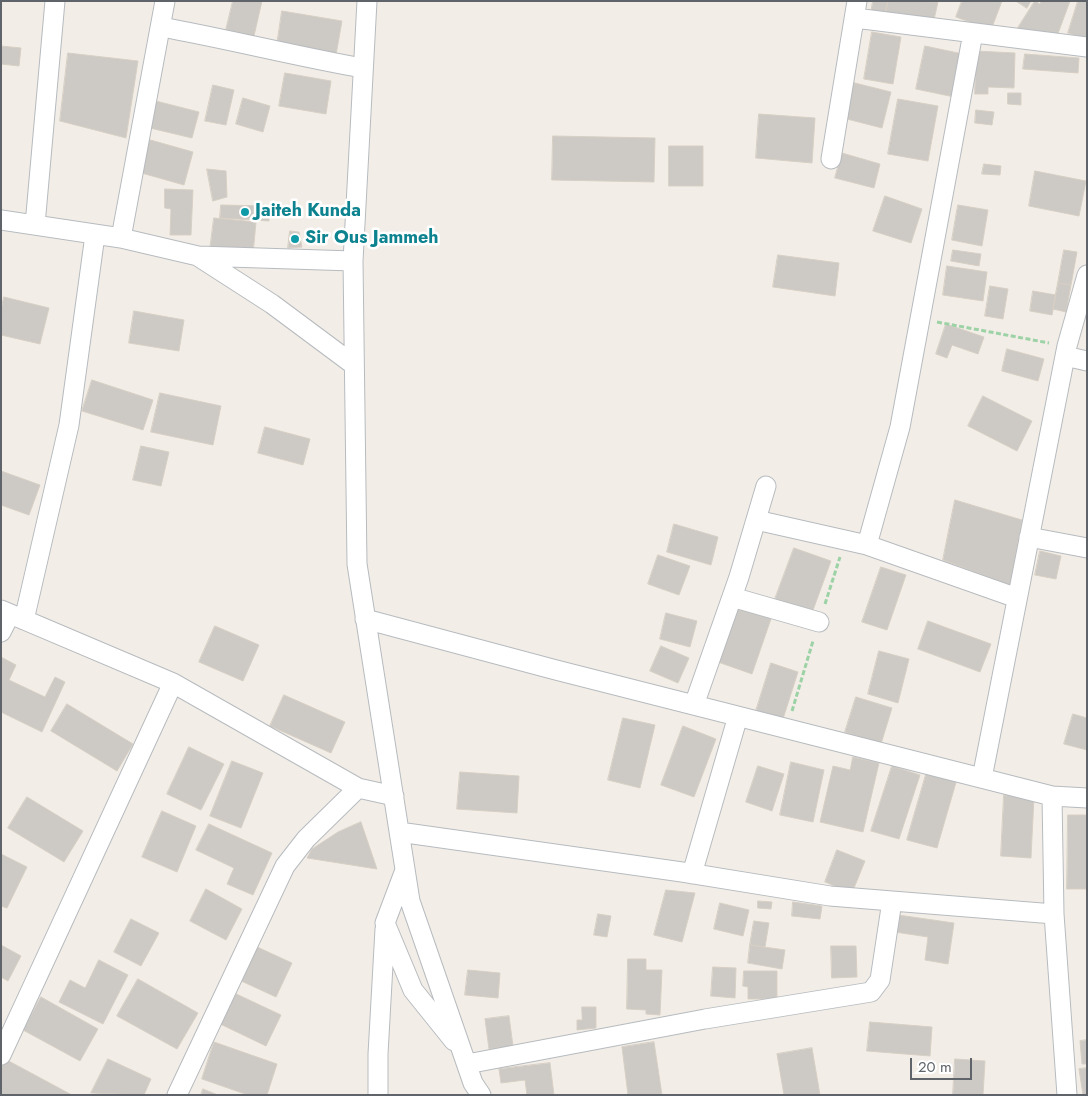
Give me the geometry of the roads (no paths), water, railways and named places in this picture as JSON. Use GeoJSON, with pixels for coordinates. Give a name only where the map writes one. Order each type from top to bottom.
{"type":"FeatureCollection","features":[{"type":"Feature","properties":{"kind":"street"},"geometry":{"type":"LineString","coordinates":[[36,225],[55,1]]}},
{"type":"Feature","properties":{"kind":"street"},"geometry":{"type":"LineString","coordinates":[[121,238],[165,1]]}},
{"type":"Feature","properties":{"kind":"street"},"geometry":{"type":"LineString","coordinates":[[367,1],[353,261],[357,564],[410,901],[473,1083],[481,1095]]}},
{"type":"Feature","properties":{"kind":"street"},"geometry":{"type":"LineString","coordinates":[[831,159],[856,9],[973,33],[1087,48]]}},
{"type":"Feature","properties":{"kind":"street"},"geometry":{"type":"LineString","coordinates":[[161,27],[226,38],[288,55],[362,68]]}},
{"type":"Feature","properties":{"kind":"street"},"geometry":{"type":"LineString","coordinates":[[867,544],[900,427],[973,33]]}},
{"type":"Feature","properties":{"kind":"street"},"geometry":{"type":"LineString","coordinates":[[1,220],[121,238],[198,256],[353,261]]}},
{"type":"Feature","properties":{"kind":"street"},"geometry":{"type":"LineString","coordinates":[[1,632],[12,615],[68,425],[95,234]]}},
{"type":"Feature","properties":{"kind":"street"},"geometry":{"type":"LineString","coordinates":[[198,256],[272,304],[354,365]]}},
{"type":"Feature","properties":{"kind":"street"},"geometry":{"type":"LineString","coordinates":[[982,778],[1066,351],[1087,275]]}},
{"type":"Feature","properties":{"kind":"street"},"geometry":{"type":"LineString","coordinates":[[1066,351],[1087,361]]}},
{"type":"Feature","properties":{"kind":"street"},"geometry":{"type":"LineString","coordinates":[[694,705],[732,596],[766,486]]}},
{"type":"Feature","properties":{"kind":"street"},"geometry":{"type":"LineString","coordinates":[[756,520],[867,544],[1018,598]]}},
{"type":"Feature","properties":{"kind":"street"},"geometry":{"type":"LineString","coordinates":[[1029,537],[1087,548]]}},
{"type":"Feature","properties":{"kind":"street"},"geometry":{"type":"LineString","coordinates":[[732,596],[819,622]]}},
{"type":"Feature","properties":{"kind":"street"},"geometry":{"type":"LineString","coordinates":[[12,615],[173,683],[358,788],[394,796]]}},
{"type":"Feature","properties":{"kind":"street"},"geometry":{"type":"LineString","coordinates":[[366,619],[1052,796],[1087,798]]}},
{"type":"Feature","properties":{"kind":"street"},"geometry":{"type":"LineString","coordinates":[[1,1055],[173,683]]}},
{"type":"Feature","properties":{"kind":"street"},"geometry":{"type":"LineString","coordinates":[[692,874],[738,716]]}},
{"type":"Feature","properties":{"kind":"street"},"geometry":{"type":"LineString","coordinates":[[177,1095],[285,866],[306,839],[358,788]]}},
{"type":"Feature","properties":{"kind":"street"},"geometry":{"type":"LineString","coordinates":[[1052,796],[1054,914],[1067,1095]]}},
{"type":"Feature","properties":{"kind":"street"},"geometry":{"type":"LineString","coordinates":[[399,832],[830,896],[1054,914]]}},
{"type":"Feature","properties":{"kind":"street"},"geometry":{"type":"LineString","coordinates":[[378,1095],[385,923],[405,869]]}},
{"type":"Feature","properties":{"kind":"street"},"geometry":{"type":"LineString","coordinates":[[465,1058],[871,992],[880,980],[892,901]]}},
{"type":"Feature","properties":{"kind":"street"},"geometry":{"type":"LineString","coordinates":[[385,923],[413,990],[465,1058]]}},
{"type":"Feature","properties":{"kind":"place","name":"Jaiteh Kunda"},"geometry":{"type":"Point","coordinates":[245,212]}},
{"type":"Feature","properties":{"kind":"place","name":"Sir Ous Jammeh"},"geometry":{"type":"Point","coordinates":[295,239]}}]}
